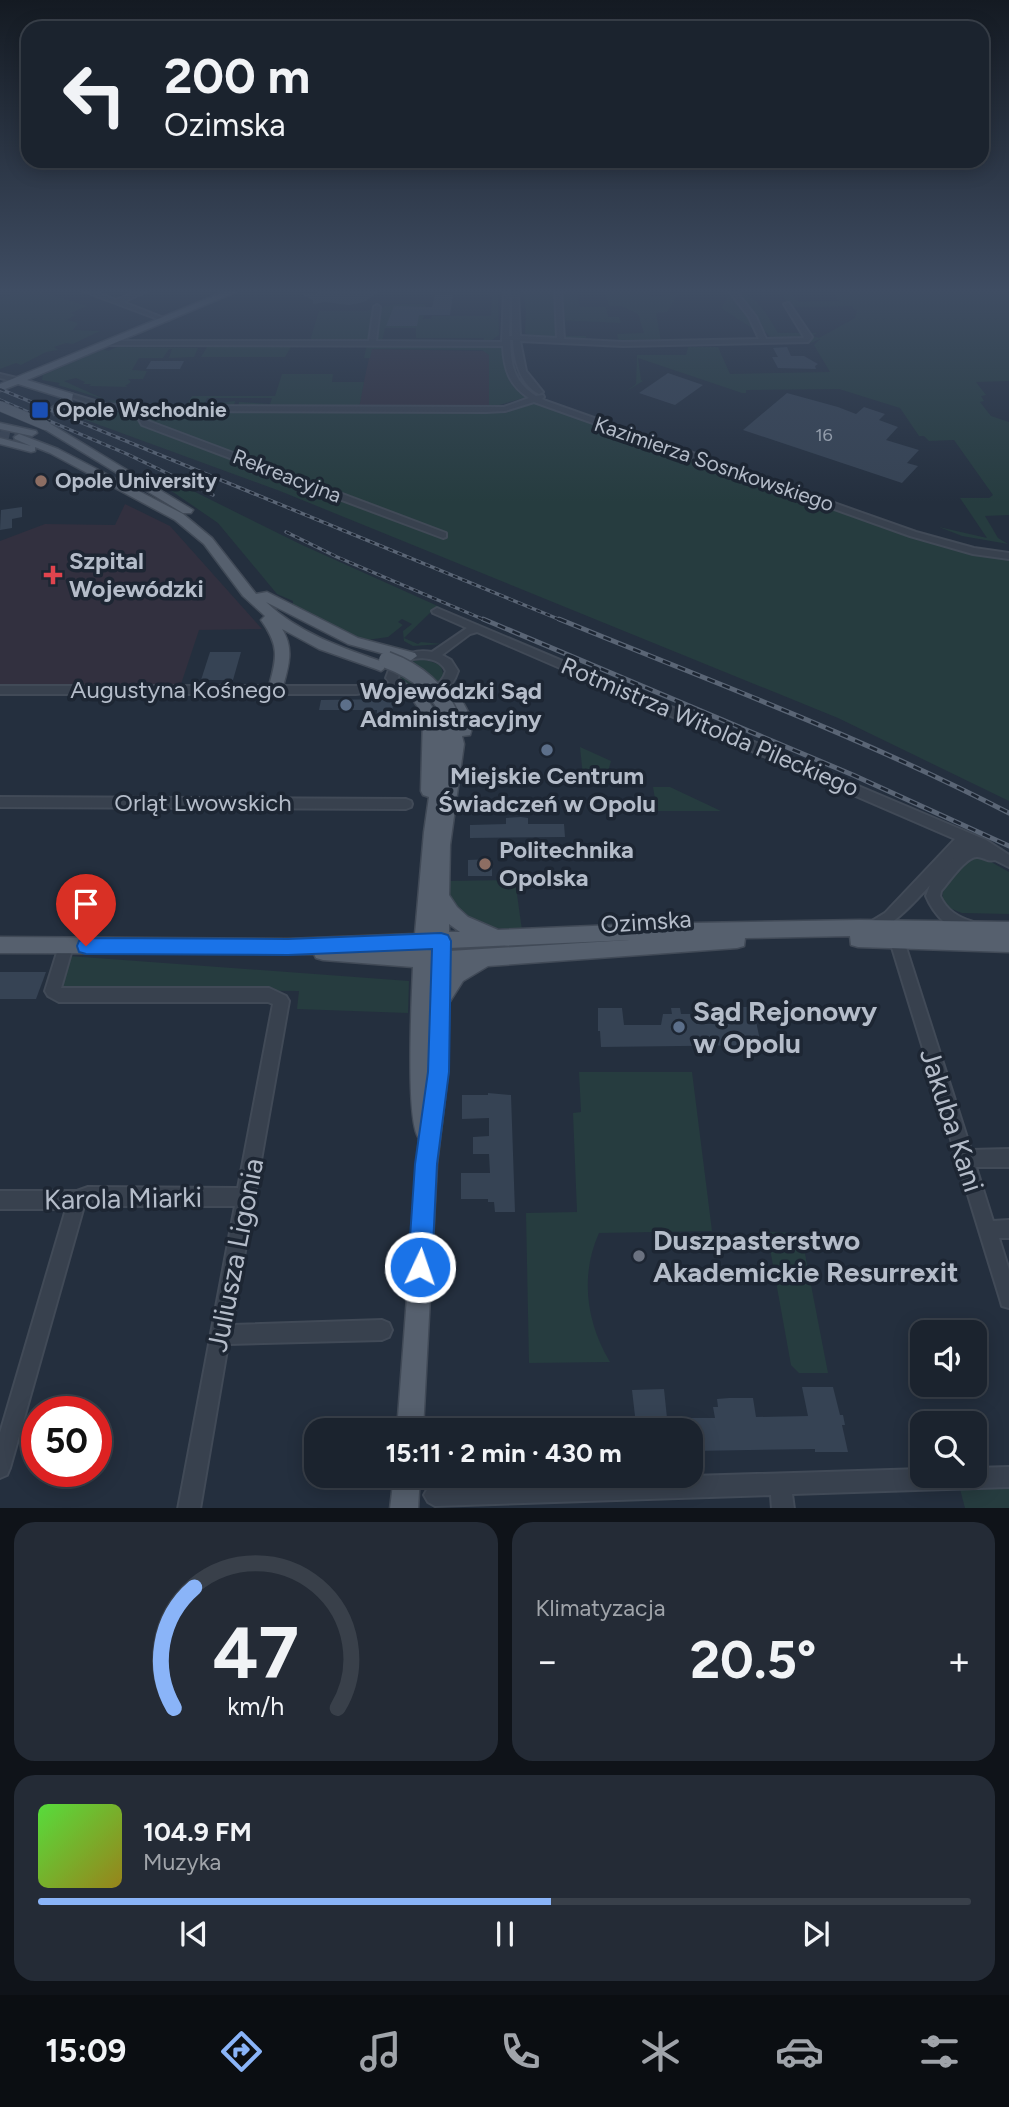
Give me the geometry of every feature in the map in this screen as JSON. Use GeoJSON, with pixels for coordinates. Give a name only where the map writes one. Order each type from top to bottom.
{"type":"FeatureCollection","features":[{"type":"Feature","properties":{"kind":"main road"},"geometry":{"type":"LineString","coordinates":[[0,388],[64,361]]}},
{"type":"Feature","properties":{"kind":"main road"},"geometry":{"type":"LineString","coordinates":[[38,386],[34,380],[40,371]]}},
{"type":"Feature","properties":{"kind":"main road"},"geometry":{"type":"LineString","coordinates":[[18,381],[68,395],[67,402],[57,409]]}},
{"type":"Feature","properties":{"kind":"main road"},"geometry":{"type":"LineString","coordinates":[[0,406],[40,427],[142,490],[173,501],[211,528],[262,602],[284,643],[275,690]]}},
{"type":"Feature","properties":{"kind":"main road"},"geometry":{"type":"LineString","coordinates":[[0,426],[61,454],[185,521],[208,541],[262,602],[305,637],[417,685],[447,720],[437,831],[432,949],[440,1000],[439,1072],[426,1164],[411,1418]]}},
{"type":"Feature","properties":{"kind":"main road"},"geometry":{"type":"LineString","coordinates":[[0,441],[40,427]]}},
{"type":"Feature","properties":{"kind":"main road"},"geometry":{"type":"LineString","coordinates":[[0,441],[51,456],[139,503],[185,521]]}},
{"type":"Feature","properties":{"kind":"main road"},"geometry":{"type":"LineString","coordinates":[[262,602],[353,641],[410,656]]}},
{"type":"Feature","properties":{"kind":"main road"},"geometry":{"type":"LineString","coordinates":[[437,831],[463,772],[466,750],[463,717],[445,686]]}},
{"type":"Feature","properties":{"kind":"main road"},"geometry":{"type":"LineString","coordinates":[[416,694],[427,706],[432,720],[429,796],[437,831],[441,895],[419,1022],[426,1164]]}},
{"type":"Feature","properties":{"kind":"main road"},"geometry":{"type":"LineString","coordinates":[[440,1000],[461,971],[500,947],[459,923],[448,911],[441,895]]}},
{"type":"Feature","properties":{"kind":"main road","name":"Ozimska"},"geometry":{"type":"LineString","coordinates":[[500,947],[640,932],[872,928],[1009,930]]}},
{"type":"Feature","properties":{"kind":"main road","name":"Ozimska"},"geometry":{"type":"LineString","coordinates":[[0,945],[288,947],[362,957],[432,949],[752,940],[1009,944]]}},
{"type":"Feature","properties":{"kind":"main road"},"geometry":{"type":"LineString","coordinates":[[404,1508],[406,1488]]}},
{"type":"Feature","properties":{"kind":"street","name":"Kazimierza Sosnkowskiego"},"geometry":{"type":"LineString","coordinates":[[512,361],[512,376],[536,396],[568,413],[909,533],[964,549],[1009,556]]}},
{"type":"Feature","properties":{"kind":"street"},"geometry":{"type":"LineString","coordinates":[[0,376],[18,381]]}},
{"type":"Feature","properties":{"kind":"street"},"geometry":{"type":"LineString","coordinates":[[68,395],[101,405]]}},
{"type":"Feature","properties":{"kind":"street","name":"Kazimierza Sosnkowskiego"},"geometry":{"type":"LineString","coordinates":[[536,396],[920,530],[959,541],[1009,549]]}},
{"type":"Feature","properties":{"kind":"street"},"geometry":{"type":"LineString","coordinates":[[57,409],[75,405],[101,405],[148,408],[505,409],[536,396]]}},
{"type":"Feature","properties":{"kind":"street","name":"Rekreacyjna"},"geometry":{"type":"LineString","coordinates":[[148,408],[142,418],[145,423],[443,535]]}},
{"type":"Feature","properties":{"kind":"street","name":"Rotmistrza Witolda Pileckiego"},"geometry":{"type":"LineString","coordinates":[[437,611],[943,827],[1009,863]]}},
{"type":"Feature","properties":{"kind":"street"},"geometry":{"type":"LineString","coordinates":[[435,655],[447,662],[452,676],[445,686],[429,693],[416,694],[389,673],[410,656],[440,654],[466,632],[478,628]]}},
{"type":"Feature","properties":{"kind":"street"},"geometry":{"type":"LineString","coordinates":[[447,662],[455,651],[474,636],[478,628]]}},
{"type":"Feature","properties":{"kind":"street","name":"Augustyna Kośnego"},"geometry":{"type":"LineString","coordinates":[[0,690],[356,690],[389,673]]}},
{"type":"Feature","properties":{"kind":"street","name":"Orląt Lwowskich"},"geometry":{"type":"LineString","coordinates":[[0,802],[406,804]]}},
{"type":"Feature","properties":{"kind":"street"},"geometry":{"type":"LineString","coordinates":[[943,827],[961,841],[980,848]]}},
{"type":"Feature","properties":{"kind":"street"},"geometry":{"type":"LineString","coordinates":[[872,928],[890,917],[961,841]]}},
{"type":"Feature","properties":{"kind":"street"},"geometry":{"type":"LineString","coordinates":[[980,848],[964,855],[937,885],[933,896],[946,917],[985,930]]}},
{"type":"Feature","properties":{"kind":"street","name":"Jakuba Kani"},"geometry":{"type":"LineString","coordinates":[[897,941],[1009,1299]]}},
{"type":"Feature","properties":{"kind":"street"},"geometry":{"type":"LineString","coordinates":[[66,946],[52,991],[58,995],[92,995]]}},
{"type":"Feature","properties":{"kind":"street","name":"Juliusza Ligonia"},"geometry":{"type":"LineString","coordinates":[[92,995],[270,995],[281,1001],[189,1508]]}},
{"type":"Feature","properties":{"kind":"street"},"geometry":{"type":"LineString","coordinates":[[964,1159],[1009,1158]]}},
{"type":"Feature","properties":{"kind":"street","name":"Karola Miarki"},"geometry":{"type":"LineString","coordinates":[[0,1200],[76,1200],[88,1196],[246,1197]]}},
{"type":"Feature","properties":{"kind":"street"},"geometry":{"type":"LineString","coordinates":[[0,1468],[76,1200]]}},
{"type":"Feature","properties":{"kind":"street"},"geometry":{"type":"LineString","coordinates":[[987,1230],[1009,1229]]}},
{"type":"Feature","properties":{"kind":"street"},"geometry":{"type":"LineString","coordinates":[[219,1335],[382,1331]]}},
{"type":"Feature","properties":{"kind":"street"},"geometry":{"type":"LineString","coordinates":[[435,1495],[1009,1477]]}},
{"type":"Feature","properties":{"kind":"street"},"geometry":{"type":"LineString","coordinates":[[780,1484],[783,1508]]}},
{"type":"Feature","properties":{"kind":"shaded area"},"geometry":{"type":"Polygon","coordinates":[[[368,361],[489,361],[489,408],[358,409],[368,361]]]}},
{"type":"Feature","properties":{"kind":"shaded area","name":"Szpital Wojewódzki"},"geometry":{"type":"Polygon","coordinates":[[[125,504],[170,526],[262,629],[199,630],[181,684],[0,685],[0,541],[45,524],[115,525],[125,504]]]}},
{"type":"Feature","properties":{"kind":"green space"},"geometry":{"type":"Polygon","coordinates":[[[0,361],[28,361],[21,365],[16,363],[0,369],[0,361]]]}},
{"type":"Feature","properties":{"kind":"green space"},"geometry":{"type":"Polygon","coordinates":[[[74,361],[137,361],[132,370],[147,371],[143,379],[128,379],[131,382],[125,386],[128,387],[89,386],[91,384],[83,384],[85,382],[76,378],[64,381],[105,400],[58,385],[60,383],[42,380],[43,375],[74,361]]]}},
{"type":"Feature","properties":{"kind":"green space"},"geometry":{"type":"Polygon","coordinates":[[[489,361],[510,361],[512,376],[531,396],[489,408],[489,361]]]}},
{"type":"Feature","properties":{"kind":"green space"},"geometry":{"type":"Polygon","coordinates":[[[638,361],[643,381],[625,392],[636,384],[638,361]]]}},
{"type":"Feature","properties":{"kind":"green space"},"geometry":{"type":"Polygon","coordinates":[[[648,361],[724,361],[730,374],[830,372],[824,361],[1009,361],[1009,381],[976,382],[986,395],[981,396],[984,401],[980,402],[991,416],[1009,422],[1009,515],[985,516],[998,538],[1008,544],[962,536],[939,527],[987,538],[960,498],[989,498],[993,495],[954,440],[929,441],[924,436],[919,436],[900,408],[839,389],[746,390],[746,393],[742,393],[648,361]]]}},
{"type":"Feature","properties":{"kind":"green space"},"geometry":{"type":"Polygon","coordinates":[[[282,374],[333,374],[332,382],[364,382],[359,408],[497,408],[536,399],[909,533],[1009,558],[1009,801],[838,718],[280,491],[64,412],[114,412],[131,408],[272,408],[238,406],[239,402],[270,404],[272,398],[207,398],[204,405],[235,401],[234,406],[186,406],[192,396],[275,396],[282,374]]]}},
{"type":"Feature","properties":{"kind":"green space"},"geometry":{"type":"Polygon","coordinates":[[[171,480],[302,545],[440,607],[432,611],[404,638],[418,644],[442,644],[413,646],[404,641],[403,631],[412,624],[402,619],[398,622],[403,625],[388,637],[367,640],[405,648],[364,640],[293,605],[293,601],[277,594],[218,523],[170,490],[171,480]]]}},
{"type":"Feature","properties":{"kind":"green space"},"geometry":{"type":"Polygon","coordinates":[[[423,659],[441,665],[444,678],[426,689],[405,685],[398,673],[406,663],[423,659]]]}},
{"type":"Feature","properties":{"kind":"green space"},"geometry":{"type":"Polygon","coordinates":[[[580,747],[611,761],[604,786],[584,786],[580,747]]]}},
{"type":"Feature","properties":{"kind":"green space"},"geometry":{"type":"Polygon","coordinates":[[[653,787],[670,787],[721,811],[657,811],[653,787]]]}},
{"type":"Feature","properties":{"kind":"green space"},"geometry":{"type":"Polygon","coordinates":[[[971,857],[984,858],[1009,872],[1009,914],[962,913],[944,906],[943,891],[946,885],[971,857]]]}},
{"type":"Feature","properties":{"kind":"green space"},"geometry":{"type":"Polygon","coordinates":[[[515,880],[522,930],[480,927],[451,906],[447,881],[515,880]]]}},
{"type":"Feature","properties":{"kind":"green space"},"geometry":{"type":"Polygon","coordinates":[[[69,956],[409,981],[408,1013],[297,1009],[299,991],[58,988],[69,956]]]}},
{"type":"Feature","properties":{"kind":"green space"},"geometry":{"type":"Polygon","coordinates":[[[579,1072],[692,1072],[712,1231],[599,1233],[589,1265],[588,1298],[595,1331],[610,1362],[529,1363],[526,1213],[577,1212],[573,1113],[581,1112],[579,1072]]]}},
{"type":"Feature","properties":{"kind":"green space"},"geometry":{"type":"Polygon","coordinates":[[[767,1232],[801,1233],[828,1373],[799,1373],[791,1365],[767,1232]]]}},
{"type":"Feature","properties":{"kind":"green space"},"geometry":{"type":"Polygon","coordinates":[[[987,1477],[1009,1477],[1009,1508],[965,1508],[960,1488],[987,1488],[987,1477]]]}},
{"type":"Feature","properties":{"kind":"building"},"geometry":{"type":"Polygon","coordinates":[[[151,361],[184,361],[180,369],[146,369],[151,361]]]}},
{"type":"Feature","properties":{"kind":"building"},"geometry":{"type":"Polygon","coordinates":[[[774,361],[813,361],[818,364],[816,369],[778,368],[774,361]]]}},
{"type":"Feature","properties":{"kind":"building"},"geometry":{"type":"Polygon","coordinates":[[[668,373],[703,385],[675,405],[639,393],[668,373]]]}},
{"type":"Feature","properties":{"kind":"building"},"geometry":{"type":"Polygon","coordinates":[[[787,393],[856,414],[864,407],[885,414],[879,420],[898,427],[886,440],[919,450],[907,463],[918,466],[902,483],[743,430],[787,393]]]}},
{"type":"Feature","properties":{"kind":"building"},"geometry":{"type":"Polygon","coordinates":[[[22,507],[22,517],[12,519],[12,528],[0,530],[1,510],[22,507]]]}},
{"type":"Feature","properties":{"kind":"building"},"geometry":{"type":"Polygon","coordinates":[[[210,652],[241,652],[233,680],[201,680],[210,652]]]}},
{"type":"Feature","properties":{"kind":"building"},"geometry":{"type":"Polygon","coordinates":[[[393,699],[392,719],[420,719],[420,728],[376,729],[377,710],[319,710],[321,700],[393,699]]]}},
{"type":"Feature","properties":{"kind":"building"},"geometry":{"type":"Polygon","coordinates":[[[506,818],[528,818],[528,824],[564,824],[565,837],[470,838],[470,825],[506,824],[506,818]]]}},
{"type":"Feature","properties":{"kind":"building"},"geometry":{"type":"Polygon","coordinates":[[[492,859],[492,876],[468,876],[468,860],[492,859]]]}},
{"type":"Feature","properties":{"kind":"building"},"geometry":{"type":"Polygon","coordinates":[[[0,972],[46,972],[36,999],[0,999],[0,972]]]}},
{"type":"Feature","properties":{"kind":"building","name":"Sąd Rejonowy w Opolu"},"geometry":{"type":"Polygon","coordinates":[[[729,1007],[753,1007],[761,1045],[601,1047],[598,1008],[622,1008],[624,1025],[661,1025],[663,1014],[672,1014],[671,1008],[680,1008],[681,1014],[690,1014],[691,1018],[695,1018],[696,1024],[732,1024],[729,1007]]]}},
{"type":"Feature","properties":{"kind":"building"},"geometry":{"type":"Polygon","coordinates":[[[462,1095],[511,1095],[515,1212],[495,1212],[494,1202],[488,1202],[488,1199],[461,1199],[461,1173],[490,1173],[489,1154],[473,1154],[473,1137],[489,1136],[489,1118],[462,1119],[462,1095]]]}},
{"type":"Feature","properties":{"kind":"building"},"geometry":{"type":"Polygon","coordinates":[[[802,1387],[833,1387],[840,1415],[843,1415],[845,1425],[842,1425],[848,1452],[815,1452],[815,1449],[703,1451],[703,1418],[715,1418],[713,1407],[718,1407],[717,1399],[753,1398],[756,1417],[808,1416],[802,1387]]]}},
{"type":"Feature","properties":{"kind":"building"},"geometry":{"type":"Polygon","coordinates":[[[664,1389],[667,1418],[626,1418],[635,1416],[632,1390],[664,1389]]]}},
{"type":"Feature","properties":{"kind":"tunnel"},"geometry":{"type":"LineString","coordinates":[[38,420],[56,409]]}},
{"type":"Feature","properties":{"kind":"tunnel"},"geometry":{"type":"LineString","coordinates":[[0,432],[19,437],[14,436]]}},
{"type":"Feature","properties":{"kind":"railway"},"geometry":{"type":"LineString","coordinates":[[0,389],[563,621]]}},
{"type":"Feature","properties":{"kind":"railway"},"geometry":{"type":"LineString","coordinates":[[0,400],[127,454],[213,495]]}},
{"type":"Feature","properties":{"kind":"railway"},"geometry":{"type":"LineString","coordinates":[[286,532],[337,557],[487,621]]}},
{"type":"Feature","properties":{"kind":"railway"},"geometry":{"type":"LineString","coordinates":[[483,619],[853,775],[1009,846]]}},
{"type":"Feature","properties":{"kind":"railway"},"geometry":{"type":"LineString","coordinates":[[559,619],[843,735],[1009,813]]}},
{"type":"Feature","properties":{"kind":"place","name":"Opole Wschodnie"},"geometry":{"type":"Point","coordinates":[40,410]}},
{"type":"Feature","properties":{"kind":"place","name":"Opole University"},"geometry":{"type":"Point","coordinates":[41,481]}},
{"type":"Feature","properties":{"kind":"place","name":"Szpital Wojewódzki"},"geometry":{"type":"Point","coordinates":[53,575]}},
{"type":"Feature","properties":{"kind":"place","name":"Wojewódzki Sąd Administracyjny"},"geometry":{"type":"Point","coordinates":[346,705]}},
{"type":"Feature","properties":{"kind":"place","name":"Miejskie Centrum Świadczeń w Opolu"},"geometry":{"type":"Point","coordinates":[547,750]}},
{"type":"Feature","properties":{"kind":"place","name":"Politechnika Opolska"},"geometry":{"type":"Point","coordinates":[485,864]}},
{"type":"Feature","properties":{"kind":"place","name":"Sąd Rejonowy w Opolu"},"geometry":{"type":"Point","coordinates":[679,1027]}},
{"type":"Feature","properties":{"kind":"place","name":"Duszpasterstwo Akademickie Resurrexit"},"geometry":{"type":"Point","coordinates":[639,1256]}},
{"type":"Feature","properties":{"kind":"route"},"geometry":{"type":"LineString","coordinates":[[86,946],[288,947],[441,941],[439,1072],[426,1164],[420,1267]]}}]}
